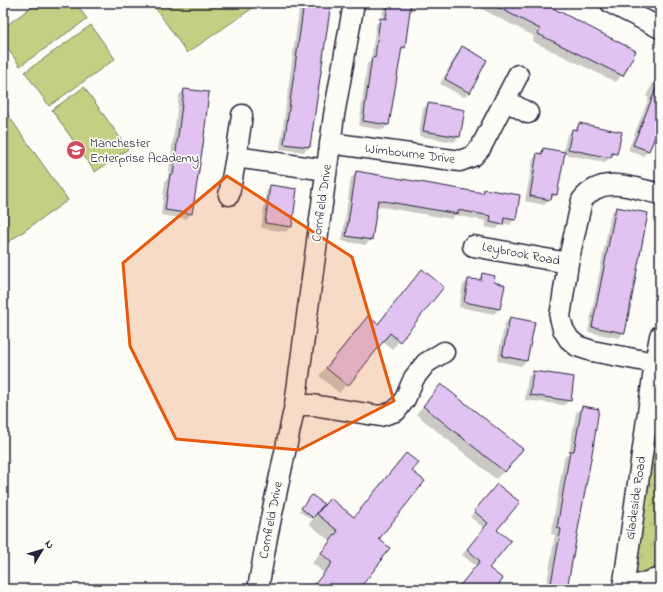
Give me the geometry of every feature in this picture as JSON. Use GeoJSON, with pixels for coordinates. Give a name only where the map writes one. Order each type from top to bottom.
{"type":"FeatureCollection","features":[{"type":"Feature","properties":{"kind":"street","name":"Cornfield Drive"},"geometry":{"type":"LineString","coordinates":[[258,589],[267,537],[295,405],[326,170],[354,3]]}},
{"type":"Feature","properties":{"kind":"street"},"geometry":{"type":"LineString","coordinates":[[611,3],[660,28]]}},
{"type":"Feature","properties":{"kind":"street","name":"Wimbourne Drive"},"geometry":{"type":"LineString","coordinates":[[330,143],[460,161],[473,156],[481,147],[518,75]]}},
{"type":"Feature","properties":{"kind":"street"},"geometry":{"type":"LineString","coordinates":[[505,100],[528,113]]}},
{"type":"Feature","properties":{"kind":"street"},"geometry":{"type":"LineString","coordinates":[[229,195],[242,115]]}},
{"type":"Feature","properties":{"kind":"street"},"geometry":{"type":"LineString","coordinates":[[236,157],[326,170]]}},
{"type":"Feature","properties":{"kind":"street","name":"Leybrook Road"},"geometry":{"type":"LineString","coordinates":[[656,377],[577,346],[569,339],[563,329],[560,317],[568,263],[582,200],[596,187],[606,184],[660,194]]}},
{"type":"Feature","properties":{"kind":"street","name":"Leybrook Road"},"geometry":{"type":"LineString","coordinates":[[474,246],[568,263]]}},
{"type":"Feature","properties":{"kind":"street","name":"Gladeside Road"},"geometry":{"type":"LineString","coordinates":[[623,589],[656,377],[660,336]]}},
{"type":"Feature","properties":{"kind":"street"},"geometry":{"type":"LineString","coordinates":[[295,405],[313,405],[380,416],[396,411],[406,399],[414,378],[426,363],[444,352]]}},
{"type":"Feature","properties":{"kind":"street"},"geometry":{"type":"LineString","coordinates":[[623,589],[660,578]]}},
{"type":"Feature","properties":{"kind":"highlighted area"},"geometry":{"type":"Polygon","coordinates":[[[227,176],[352,257],[394,401],[299,450],[176,439],[130,346],[123,263],[227,176]]]}},
{"type":"Feature","properties":{"kind":"green space"},"geometry":{"type":"Polygon","coordinates":[[[37,3],[76,3],[87,19],[20,66],[3,42],[3,28],[37,3]]]}},
{"type":"Feature","properties":{"kind":"green space"},"geometry":{"type":"Polygon","coordinates":[[[152,3],[260,3],[187,53],[152,3]]]}},
{"type":"Feature","properties":{"kind":"green space"},"geometry":{"type":"Polygon","coordinates":[[[91,25],[115,59],[49,106],[25,72],[91,25]]]}},
{"type":"Feature","properties":{"kind":"green space"},"geometry":{"type":"Polygon","coordinates":[[[84,87],[128,149],[95,172],[52,110],[84,87]]]}},
{"type":"Feature","properties":{"kind":"green space"},"geometry":{"type":"Polygon","coordinates":[[[3,108],[68,200],[3,246],[3,108]]]}},
{"type":"Feature","properties":{"kind":"green space"},"geometry":{"type":"Polygon","coordinates":[[[660,387],[660,578],[623,589],[660,387]]]}},
{"type":"Feature","properties":{"kind":"building"},"geometry":{"type":"Polygon","coordinates":[[[304,3],[331,3],[310,147],[284,144],[304,3]]]}},
{"type":"Feature","properties":{"kind":"building"},"geometry":{"type":"Polygon","coordinates":[[[388,3],[411,3],[405,48],[402,47],[389,125],[363,121],[372,57],[375,58],[380,18],[386,19],[388,3]]]}},
{"type":"Feature","properties":{"kind":"building"},"geometry":{"type":"Polygon","coordinates":[[[490,3],[543,3],[636,51],[623,76],[538,34],[540,29],[490,3]]]}},
{"type":"Feature","properties":{"kind":"building"},"geometry":{"type":"Polygon","coordinates":[[[462,46],[487,60],[470,93],[445,79],[462,46]]]}},
{"type":"Feature","properties":{"kind":"building"},"geometry":{"type":"Polygon","coordinates":[[[660,79],[660,125],[649,151],[633,145],[660,79]]]}},
{"type":"Feature","properties":{"kind":"building"},"geometry":{"type":"Polygon","coordinates":[[[184,89],[209,92],[203,145],[192,214],[165,210],[170,174],[173,175],[184,89]]]}},
{"type":"Feature","properties":{"kind":"building"},"geometry":{"type":"Polygon","coordinates":[[[428,103],[465,110],[460,137],[423,131],[428,103]]]}},
{"type":"Feature","properties":{"kind":"building"},"geometry":{"type":"Polygon","coordinates":[[[579,123],[622,132],[617,154],[612,153],[611,158],[568,149],[572,129],[577,130],[579,123]]]}},
{"type":"Feature","properties":{"kind":"building"},"geometry":{"type":"Polygon","coordinates":[[[543,148],[565,152],[557,195],[552,194],[551,200],[530,196],[537,153],[542,154],[543,148]]]}},
{"type":"Feature","properties":{"kind":"building"},"geometry":{"type":"Polygon","coordinates":[[[356,171],[483,193],[484,189],[520,195],[516,220],[504,218],[503,225],[490,222],[491,216],[458,210],[458,214],[378,200],[372,240],[346,236],[356,171]]]}},
{"type":"Feature","properties":{"kind":"building"},"geometry":{"type":"Polygon","coordinates":[[[270,185],[297,189],[292,227],[265,223],[270,185]]]}},
{"type":"Feature","properties":{"kind":"building"},"geometry":{"type":"Polygon","coordinates":[[[616,207],[648,213],[625,333],[592,327],[616,207]]]}},
{"type":"Feature","properties":{"kind":"building"},"geometry":{"type":"Polygon","coordinates":[[[422,269],[444,287],[400,342],[390,333],[348,386],[326,368],[368,316],[378,324],[422,269]]]}},
{"type":"Feature","properties":{"kind":"building"},"geometry":{"type":"Polygon","coordinates":[[[482,273],[495,276],[494,282],[505,285],[500,309],[464,302],[468,279],[481,280],[482,273]]]}},
{"type":"Feature","properties":{"kind":"building"},"geometry":{"type":"Polygon","coordinates":[[[510,317],[535,322],[527,361],[502,356],[510,317]]]}},
{"type":"Feature","properties":{"kind":"building"},"geometry":{"type":"Polygon","coordinates":[[[533,371],[574,377],[571,401],[530,395],[533,371]]]}},
{"type":"Feature","properties":{"kind":"building"},"geometry":{"type":"Polygon","coordinates":[[[441,384],[523,449],[505,472],[423,406],[441,384]]]}},
{"type":"Feature","properties":{"kind":"building"},"geometry":{"type":"Polygon","coordinates":[[[582,406],[599,409],[593,448],[567,589],[550,589],[561,529],[557,528],[570,451],[574,451],[582,406]]]}},
{"type":"Feature","properties":{"kind":"building"},"geometry":{"type":"Polygon","coordinates":[[[406,453],[419,463],[412,471],[425,481],[379,539],[390,548],[381,559],[382,560],[359,589],[311,589],[332,563],[321,553],[338,531],[317,514],[330,498],[354,517],[406,453]]]}},
{"type":"Feature","properties":{"kind":"building"},"geometry":{"type":"Polygon","coordinates":[[[497,484],[520,502],[497,530],[511,541],[489,568],[503,579],[495,589],[457,589],[480,561],[467,549],[488,523],[474,511],[497,484]]]}},
{"type":"Feature","properties":{"kind":"building"},"geometry":{"type":"Polygon","coordinates":[[[312,495],[324,504],[313,518],[301,508],[312,495]]]}},
{"type":"Feature","properties":{"kind":"place","name":"Manchester Enterprise Academy"},"geometry":{"type":"Point","coordinates":[76,150]}}]}
